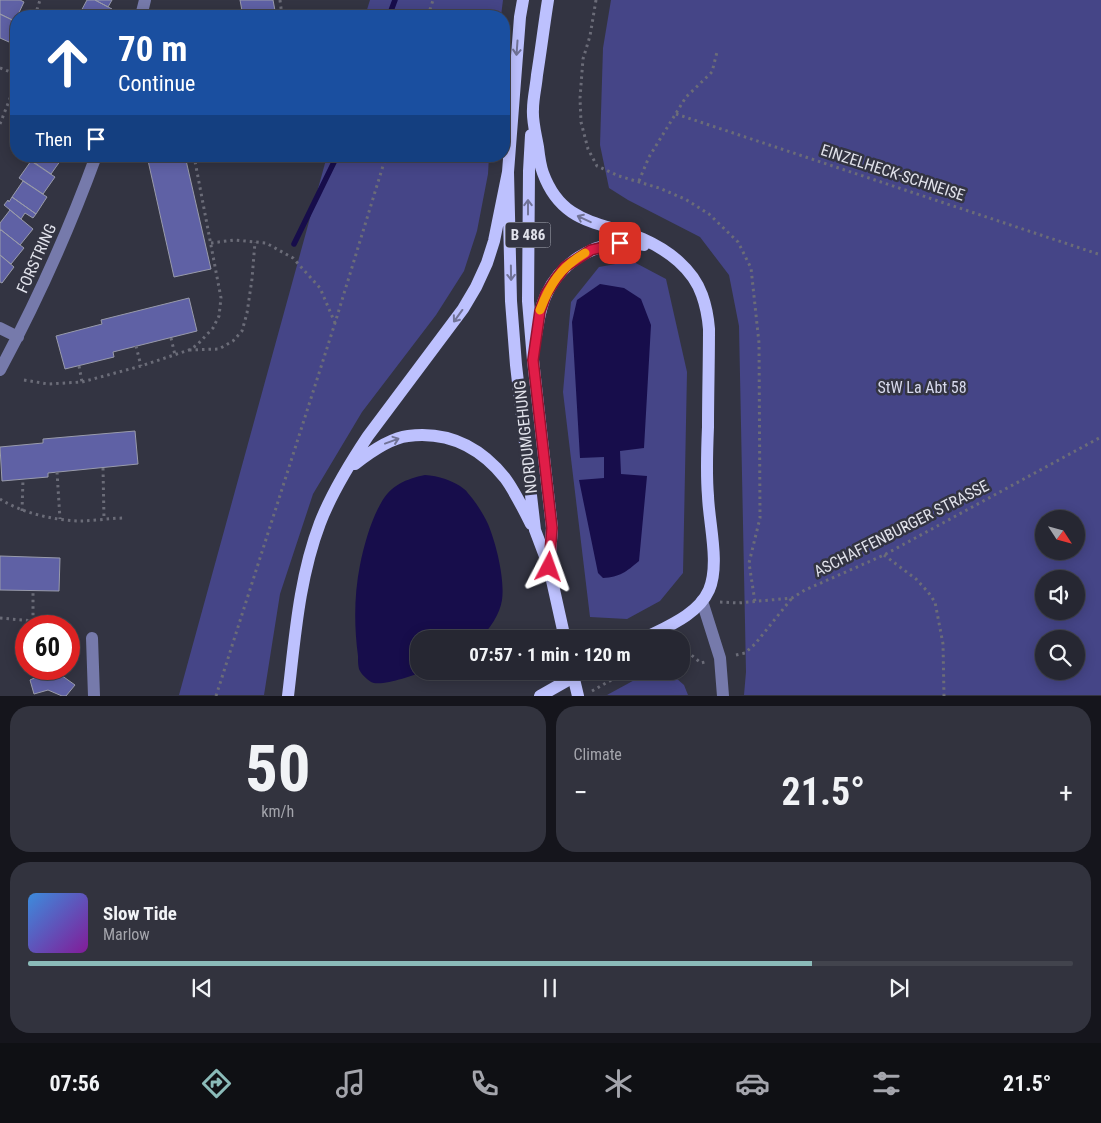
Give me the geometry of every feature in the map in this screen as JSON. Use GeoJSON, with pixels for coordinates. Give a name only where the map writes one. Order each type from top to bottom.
{"type":"FeatureCollection","features":[{"type":"Feature","properties":{"kind":"main road","name":"B 486"},"geometry":{"type":"LineString","coordinates":[[510,146],[522,0]]}},
{"type":"Feature","properties":{"kind":"main road","name":"B 486"},"geometry":{"type":"LineString","coordinates":[[532,110],[548,0]]}},
{"type":"Feature","properties":{"kind":"main road"},"geometry":{"type":"LineString","coordinates":[[532,110],[542,171],[553,193],[561,203],[570,212],[582,219],[642,239],[662,249],[686,268],[702,295],[707,313],[709,329],[708,496],[714,567],[712,581],[702,601],[692,611],[660,630]]}},
{"type":"Feature","properties":{"kind":"main road","name":"NORDUMGEHUNG"},"geometry":{"type":"LineString","coordinates":[[532,110],[529,171],[528,301],[552,528],[549,567],[563,630]]}},
{"type":"Feature","properties":{"kind":"main road","name":"B 486"},"geometry":{"type":"LineString","coordinates":[[509,162],[511,300],[516,365],[535,530],[549,567]]}},
{"type":"Feature","properties":{"kind":"main road"},"geometry":{"type":"LineString","coordinates":[[288,696],[299,606],[313,544],[321,521],[354,457],[463,309],[476,287],[494,241],[508,172]]}},
{"type":"Feature","properties":{"kind":"main road"},"geometry":{"type":"LineString","coordinates":[[533,360],[540,311],[546,294],[565,267],[591,250],[605,245],[620,243],[640,244],[662,249]]}},
{"type":"Feature","properties":{"kind":"main road"},"geometry":{"type":"LineString","coordinates":[[340,481],[354,465],[368,454],[384,444],[407,436],[434,436],[459,442],[485,457],[506,479],[535,530]]}},
{"type":"Feature","properties":{"kind":"main road"},"geometry":{"type":"LineString","coordinates":[[294,641],[295,680],[298,696]]}},
{"type":"Feature","properties":{"kind":"main road"},"geometry":{"type":"LineString","coordinates":[[540,696],[568,680]]}},
{"type":"Feature","properties":{"kind":"main road"},"geometry":{"type":"LineString","coordinates":[[574,680],[578,696]]}},
{"type":"Feature","properties":{"kind":"street","name":"FORSTRING"},"geometry":{"type":"LineString","coordinates":[[0,370],[18,337],[61,242],[94,162]]}},
{"type":"Feature","properties":{"kind":"street"},"geometry":{"type":"LineString","coordinates":[[0,328],[18,337]]}},
{"type":"Feature","properties":{"kind":"street"},"geometry":{"type":"LineString","coordinates":[[702,601],[720,658],[722,696]]}},
{"type":"Feature","properties":{"kind":"street"},"geometry":{"type":"LineString","coordinates":[[92,638],[94,696]]}},
{"type":"Feature","properties":{"kind":"path"},"geometry":{"type":"LineString","coordinates":[[639,181],[649,157],[686,97],[712,72],[717,52]]}},
{"type":"Feature","properties":{"kind":"path"},"geometry":{"type":"LineString","coordinates":[[0,124],[10,98]]}},
{"type":"Feature","properties":{"kind":"path","name":"EINZELHECK-SCHNEISE"},"geometry":{"type":"LineString","coordinates":[[676,114],[1101,255]]}},
{"type":"Feature","properties":{"kind":"path"},"geometry":{"type":"LineString","coordinates":[[24,380],[48,384],[82,382],[142,366],[189,350],[197,345],[213,328],[219,316],[221,298],[195,162]]}},
{"type":"Feature","properties":{"kind":"path"},"geometry":{"type":"LineString","coordinates":[[216,696],[384,162]]}},
{"type":"Feature","properties":{"kind":"path"},"geometry":{"type":"LineString","coordinates":[[210,243],[234,240],[266,243],[293,258],[320,288],[335,323]]}},
{"type":"Feature","properties":{"kind":"path"},"geometry":{"type":"LineString","coordinates":[[189,350],[219,349],[233,341],[242,331],[247,313],[252,279],[255,242]]}},
{"type":"Feature","properties":{"kind":"path"},"geometry":{"type":"LineString","coordinates":[[171,338],[175,356]]}},
{"type":"Feature","properties":{"kind":"path"},"geometry":{"type":"LineString","coordinates":[[136,346],[142,366]]}},
{"type":"Feature","properties":{"kind":"path"},"geometry":{"type":"LineString","coordinates":[[79,366],[82,382]]}},
{"type":"Feature","properties":{"kind":"path","name":"ASCHAFFENBURGER STRASSE"},"geometry":{"type":"LineString","coordinates":[[702,601],[738,603],[792,598],[884,554],[1101,437]]}},
{"type":"Feature","properties":{"kind":"path"},"geometry":{"type":"LineString","coordinates":[[103,468],[104,519]]}},
{"type":"Feature","properties":{"kind":"path"},"geometry":{"type":"LineString","coordinates":[[57,472],[60,519]]}},
{"type":"Feature","properties":{"kind":"path"},"geometry":{"type":"LineString","coordinates":[[22,511],[23,479]]}},
{"type":"Feature","properties":{"kind":"path"},"geometry":{"type":"LineString","coordinates":[[0,499],[22,511],[60,519],[80,521],[126,518]]}},
{"type":"Feature","properties":{"kind":"path"},"geometry":{"type":"LineString","coordinates":[[884,554],[916,579],[935,602],[943,644],[944,696]]}},
{"type":"Feature","properties":{"kind":"path"},"geometry":{"type":"LineString","coordinates":[[0,618],[33,620],[33,591]]}},
{"type":"Feature","properties":{"kind":"path"},"geometry":{"type":"LineString","coordinates":[[690,654],[701,663],[745,653],[755,644],[792,598]]}},
{"type":"Feature","properties":{"kind":"path"},"geometry":{"type":"LineString","coordinates":[[585,696],[612,680]]}},
{"type":"Feature","properties":{"kind":"green space"},"geometry":{"type":"Polygon","coordinates":[[[370,0],[503,0],[502,10],[367,10],[370,0]]]}},
{"type":"Feature","properties":{"kind":"green space","name":"StW La Abt 58"},"geometry":{"type":"Polygon","coordinates":[[[611,0],[1101,0],[1101,695],[744,695],[746,672],[739,326],[729,275],[700,237],[628,200],[609,188],[600,145],[603,48],[611,0]]]}},
{"type":"Feature","properties":{"kind":"green space"},"geometry":{"type":"Polygon","coordinates":[[[325,162],[489,162],[477,231],[464,271],[436,315],[362,412],[313,494],[280,594],[264,695],[179,695],[325,162]]]}},
{"type":"Feature","properties":{"kind":"green space"},"geometry":{"type":"Polygon","coordinates":[[[632,261],[666,279],[687,372],[683,573],[660,601],[627,619],[590,617],[563,392],[571,302],[599,267],[632,261]]]}},
{"type":"Feature","properties":{"kind":"green space"},"geometry":{"type":"Polygon","coordinates":[[[634,680],[678,680],[684,685],[688,695],[607,695],[634,680]]]}},
{"type":"Feature","properties":{"kind":"shaded area"},"geometry":{"type":"Polygon","coordinates":[[[600,284],[624,288],[641,299],[651,325],[644,448],[620,451],[621,474],[647,476],[639,561],[623,573],[603,578],[598,573],[579,480],[604,478],[604,457],[580,458],[572,322],[577,300],[600,284]]]}},
{"type":"Feature","properties":{"kind":"shaded area"},"geometry":{"type":"Polygon","coordinates":[[[425,475],[445,479],[460,486],[474,501],[488,524],[497,551],[503,591],[502,600],[499,611],[488,630],[410,630],[410,677],[375,683],[364,676],[359,670],[358,664],[355,610],[358,576],[366,541],[377,510],[394,487],[425,475]]]}},
{"type":"Feature","properties":{"kind":"building"},"geometry":{"type":"Polygon","coordinates":[[[0,0],[20,0],[24,2],[20,10],[10,10],[10,19],[0,14],[0,0]]]}},
{"type":"Feature","properties":{"kind":"building"},"geometry":{"type":"Polygon","coordinates":[[[87,0],[95,0],[112,9],[111,10],[82,10],[87,0]]]}},
{"type":"Feature","properties":{"kind":"building"},"geometry":{"type":"Polygon","coordinates":[[[95,0],[112,0],[108,7],[95,0]]]}},
{"type":"Feature","properties":{"kind":"building"},"geometry":{"type":"Polygon","coordinates":[[[240,0],[273,0],[275,10],[242,10],[240,0]]]}},
{"type":"Feature","properties":{"kind":"building"},"geometry":{"type":"Polygon","coordinates":[[[0,14],[10,19],[10,40],[9,42],[0,38],[0,14]]]}},
{"type":"Feature","properties":{"kind":"building"},"geometry":{"type":"Polygon","coordinates":[[[30,162],[55,177],[43,194],[19,178],[30,162]]]}},
{"type":"Feature","properties":{"kind":"building"},"geometry":{"type":"Polygon","coordinates":[[[34,162],[59,162],[51,174],[34,162]]]}},
{"type":"Feature","properties":{"kind":"building"},"geometry":{"type":"Polygon","coordinates":[[[148,162],[186,162],[211,269],[174,277],[148,162]]]}},
{"type":"Feature","properties":{"kind":"building"},"geometry":{"type":"Polygon","coordinates":[[[23,181],[47,197],[36,214],[12,197],[23,181]]]}},
{"type":"Feature","properties":{"kind":"building"},"geometry":{"type":"Polygon","coordinates":[[[12,197],[36,214],[33,218],[25,213],[21,219],[4,205],[12,197]]]}},
{"type":"Feature","properties":{"kind":"building"},"geometry":{"type":"Polygon","coordinates":[[[10,210],[33,229],[20,245],[0,229],[0,223],[10,210]]]}},
{"type":"Feature","properties":{"kind":"building"},"geometry":{"type":"Polygon","coordinates":[[[1,230],[24,248],[11,264],[0,255],[1,230]]]}},
{"type":"Feature","properties":{"kind":"building"},"geometry":{"type":"Polygon","coordinates":[[[0,255],[14,267],[2,283],[0,282],[0,255]]]}},
{"type":"Feature","properties":{"kind":"building"},"geometry":{"type":"Polygon","coordinates":[[[189,298],[197,331],[113,352],[114,357],[65,369],[56,336],[102,324],[101,320],[189,298]]]}},
{"type":"Feature","properties":{"kind":"building"},"geometry":{"type":"Polygon","coordinates":[[[135,431],[138,464],[48,473],[48,477],[2,481],[0,447],[43,443],[43,439],[135,431]]]}},
{"type":"Feature","properties":{"kind":"building"},"geometry":{"type":"Polygon","coordinates":[[[0,556],[60,558],[59,591],[0,590],[0,556]]]}},
{"type":"Feature","properties":{"kind":"building"},"geometry":{"type":"Polygon","coordinates":[[[30,680],[68,680],[75,685],[66,696],[48,690],[34,694],[30,680]]]}},
{"type":"Feature","properties":{"kind":"waterway"},"geometry":{"type":"LineString","coordinates":[[391,10],[395,0]]}},
{"type":"Feature","properties":{"kind":"waterway"},"geometry":{"type":"LineString","coordinates":[[294,244],[334,162]]}},
{"type":"Feature","properties":{"kind":"slow traffic"},"geometry":{"type":"LineString","coordinates":[[540,310],[546,294],[565,267],[585,253]]}},
{"type":"Feature","properties":{"kind":"route"},"geometry":{"type":"LineString","coordinates":[[549,567],[552,528],[533,360],[540,311],[546,294],[565,267],[591,250],[605,245],[620,243]]}}]}
